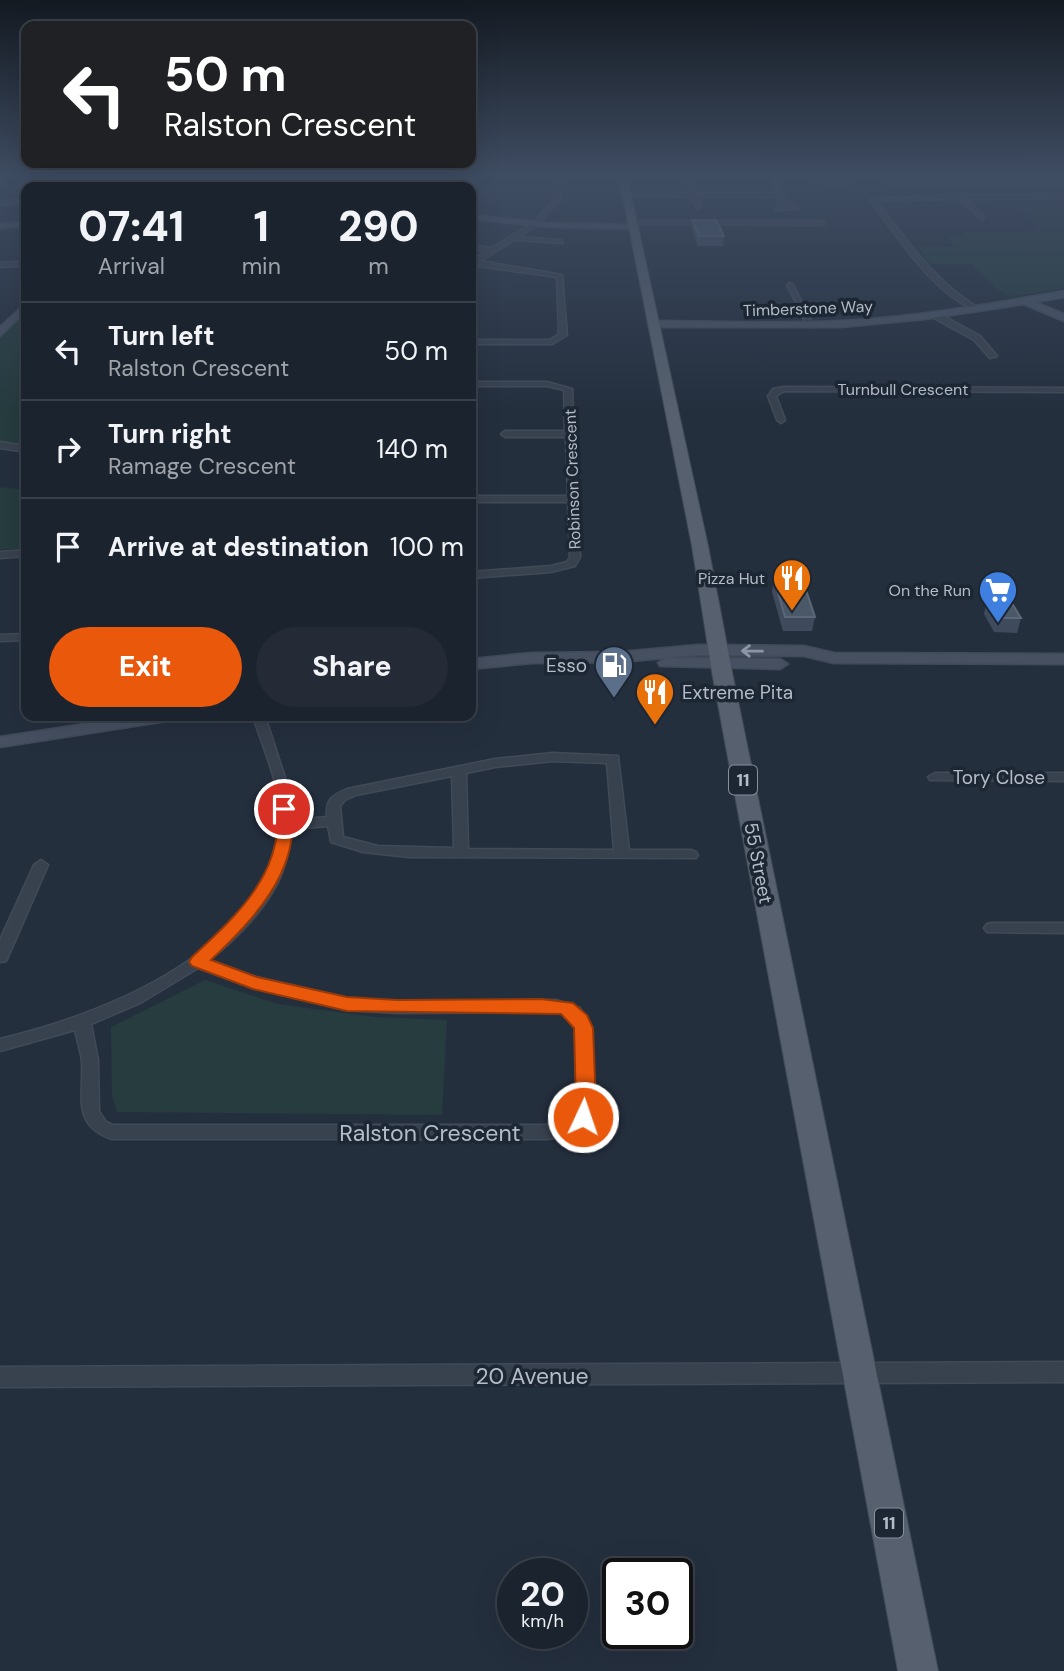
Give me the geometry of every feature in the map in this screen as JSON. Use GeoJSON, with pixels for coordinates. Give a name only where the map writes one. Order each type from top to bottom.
{"type":"FeatureCollection","features":[{"type":"Feature","properties":{"kind":"main road","name":"55 Street"},"geometry":{"type":"LineString","coordinates":[[639,255],[700,546],[719,657],[859,1374]]}},
{"type":"Feature","properties":{"kind":"main road","name":"11"},"geometry":{"type":"LineString","coordinates":[[859,1374],[918,1671]]}},
{"type":"Feature","properties":{"kind":"street"},"geometry":{"type":"LineString","coordinates":[[917,255],[938,282],[977,309]]}},
{"type":"Feature","properties":{"kind":"street"},"geometry":{"type":"LineString","coordinates":[[0,265],[21,263]]}},
{"type":"Feature","properties":{"kind":"street"},"geometry":{"type":"LineString","coordinates":[[476,263],[560,276],[563,335],[552,342],[476,342]]}},
{"type":"Feature","properties":{"kind":"street"},"geometry":{"type":"LineString","coordinates":[[790,285],[811,325]]}},
{"type":"Feature","properties":{"kind":"street","name":"Timberstone Way"},"geometry":{"type":"LineString","coordinates":[[654,327],[811,325],[935,315],[1064,294]]}},
{"type":"Feature","properties":{"kind":"street"},"geometry":{"type":"LineString","coordinates":[[1025,301],[1064,318]]}},
{"type":"Feature","properties":{"kind":"street"},"geometry":{"type":"LineString","coordinates":[[0,333],[21,314]]}},
{"type":"Feature","properties":{"kind":"street"},"geometry":{"type":"LineString","coordinates":[[935,315],[977,338],[993,356]]}},
{"type":"Feature","properties":{"kind":"street","name":"Robinson Crescent"},"geometry":{"type":"LineString","coordinates":[[476,384],[547,384],[564,386],[569,391],[575,557],[571,565],[556,569],[502,570],[476,574]]}},
{"type":"Feature","properties":{"kind":"street","name":"Turnbull Crescent"},"geometry":{"type":"LineString","coordinates":[[781,420],[772,396],[776,391],[784,389],[1002,392],[1064,390]]}},
{"type":"Feature","properties":{"kind":"street"},"geometry":{"type":"LineString","coordinates":[[505,434],[570,434]]}},
{"type":"Feature","properties":{"kind":"street"},"geometry":{"type":"LineString","coordinates":[[0,445],[21,448]]}},
{"type":"Feature","properties":{"kind":"street"},"geometry":{"type":"LineString","coordinates":[[0,454],[13,447]]}},
{"type":"Feature","properties":{"kind":"street"},"geometry":{"type":"LineString","coordinates":[[476,499],[572,499]]}},
{"type":"Feature","properties":{"kind":"street"},"geometry":{"type":"LineString","coordinates":[[0,555],[21,553]]}},
{"type":"Feature","properties":{"kind":"street"},"geometry":{"type":"LineString","coordinates":[[0,638],[21,637]]}},
{"type":"Feature","properties":{"kind":"street"},"geometry":{"type":"LineString","coordinates":[[476,664],[532,658],[620,657],[647,663],[719,657],[808,664],[834,658],[1064,659]]}},
{"type":"Feature","properties":{"kind":"street"},"geometry":{"type":"LineString","coordinates":[[0,742],[135,721]]}},
{"type":"Feature","properties":{"kind":"street"},"geometry":{"type":"LineString","coordinates":[[0,1045],[82,1023],[147,994],[198,962],[246,917],[263,894],[275,870],[286,825],[282,795],[260,721]]}},
{"type":"Feature","properties":{"kind":"street"},"geometry":{"type":"LineString","coordinates":[[622,855],[613,759],[553,757],[495,763],[345,794],[333,805],[332,821],[336,839],[348,845],[400,852],[622,855],[691,855]]}},
{"type":"Feature","properties":{"kind":"street"},"geometry":{"type":"LineString","coordinates":[[459,772],[461,853]]}},
{"type":"Feature","properties":{"kind":"street","name":"Tory Close"},"geometry":{"type":"LineString","coordinates":[[934,777],[1064,777]]}},
{"type":"Feature","properties":{"kind":"street"},"geometry":{"type":"LineString","coordinates":[[286,825],[332,821]]}},
{"type":"Feature","properties":{"kind":"street"},"geometry":{"type":"LineString","coordinates":[[0,957],[41,866]]}},
{"type":"Feature","properties":{"kind":"street"},"geometry":{"type":"LineString","coordinates":[[992,928],[1064,928]]}},
{"type":"Feature","properties":{"kind":"street","name":"Ralston Crescent"},"geometry":{"type":"LineString","coordinates":[[82,1023],[90,1060],[90,1112],[100,1127],[112,1132],[547,1132],[564,1131],[583,1117],[586,1105],[583,1028],[580,1020],[566,1008],[541,1005],[397,1007],[347,1004],[267,986],[198,962]]}},
{"type":"Feature","properties":{"kind":"street","name":"20 Avenue"},"geometry":{"type":"LineString","coordinates":[[0,1377],[1064,1372]]}},
{"type":"Feature","properties":{"kind":"green space"},"geometry":{"type":"Polygon","coordinates":[[[924,255],[1064,255],[1064,288],[1010,297],[994,287],[971,264],[930,264],[924,255]]]}},
{"type":"Feature","properties":{"kind":"green space"},"geometry":{"type":"Polygon","coordinates":[[[21,313],[21,448],[0,445],[0,333],[21,313]]]}},
{"type":"Feature","properties":{"kind":"green space"},"geometry":{"type":"Polygon","coordinates":[[[0,487],[21,489],[21,548],[0,550],[0,487]]]}},
{"type":"Feature","properties":{"kind":"green space"},"geometry":{"type":"Polygon","coordinates":[[[205,980],[277,1004],[375,1017],[447,1020],[442,1115],[117,1112],[112,1096],[111,1027],[205,980]]]}},
{"type":"Feature","properties":{"kind":"building"},"geometry":{"type":"Polygon","coordinates":[[[774,578],[802,578],[815,617],[785,617],[774,578]]]}},
{"type":"Feature","properties":{"kind":"building"},"geometry":{"type":"Polygon","coordinates":[[[987,600],[1010,600],[1021,618],[997,618],[987,600]]]}},
{"type":"Feature","properties":{"kind":"place","name":"Pizza Hut"},"geometry":{"type":"Point","coordinates":[792,612]}},
{"type":"Feature","properties":{"kind":"place","name":"On the Run"},"geometry":{"type":"Point","coordinates":[998,624]}},
{"type":"Feature","properties":{"kind":"place","name":"Esso"},"geometry":{"type":"Point","coordinates":[614,699]}},
{"type":"Feature","properties":{"kind":"place","name":"Extreme Pita"},"geometry":{"type":"Point","coordinates":[655,726]}},
{"type":"Feature","properties":{"kind":"route"},"geometry":{"type":"LineString","coordinates":[[284,809],[286,825],[282,848],[263,894],[246,917],[198,962],[293,994],[347,1004],[397,1007],[541,1005],[566,1008],[574,1012],[583,1028],[586,1105],[583,1117]]}}]}
